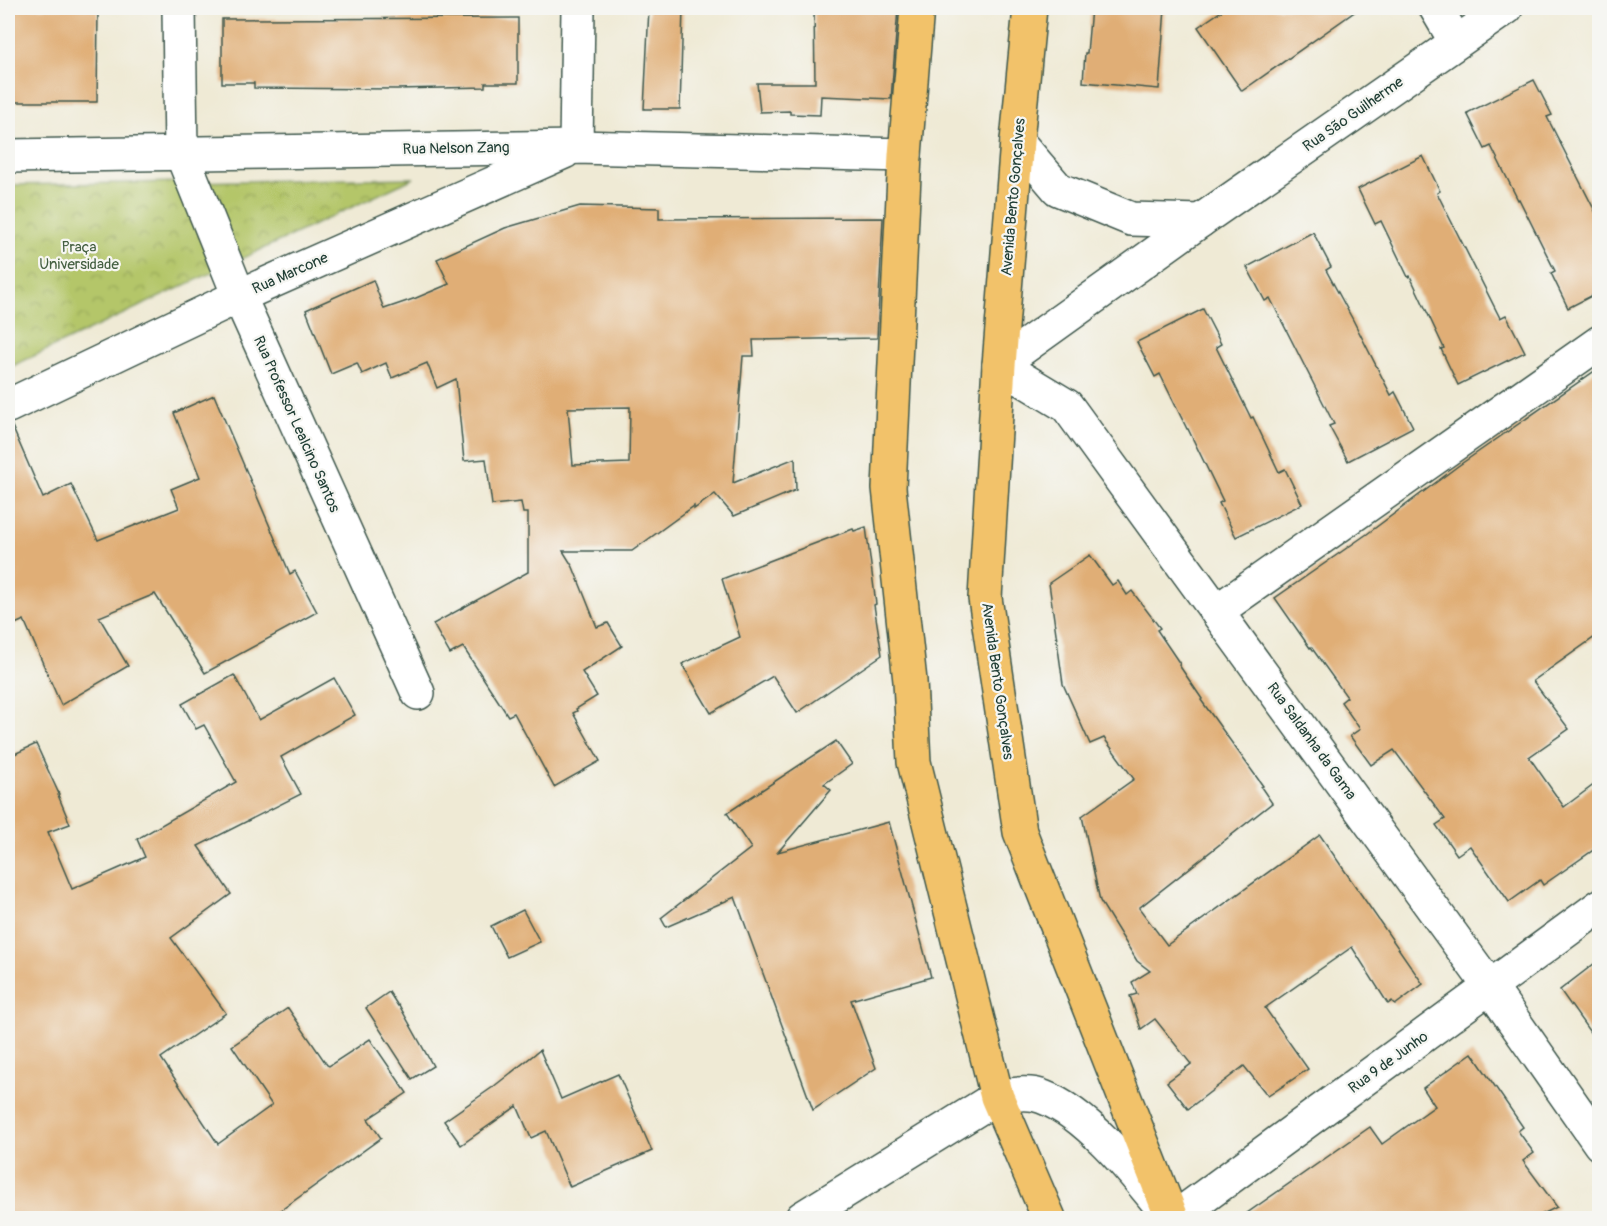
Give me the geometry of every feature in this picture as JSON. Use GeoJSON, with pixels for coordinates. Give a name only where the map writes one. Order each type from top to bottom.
{"type":"FeatureCollection","features":[{"type":"Feature","properties":{"kind":"main road"},"geometry":{"type":"LineString","coordinates":[[917,8],[905,155],[889,488],[910,681],[914,762],[998,1097],[1049,1218]]}},
{"type":"Feature","properties":{"kind":"main road","name":"Avenida Bento Gonçalves"},"geometry":{"type":"LineString","coordinates":[[1030,8],[999,364],[985,598],[1020,832],[1173,1218]]}},
{"type":"Feature","properties":{"kind":"street"},"geometry":{"type":"LineString","coordinates":[[179,8],[181,152]]}},
{"type":"Feature","properties":{"kind":"street"},"geometry":{"type":"LineString","coordinates":[[576,147],[578,8]]}},
{"type":"Feature","properties":{"kind":"street"},"geometry":{"type":"LineString","coordinates":[[1436,8],[1456,42]]}},
{"type":"Feature","properties":{"kind":"street","name":"Rua São Guilherme"},"geometry":{"type":"LineString","coordinates":[[999,364],[1506,8]]}},
{"type":"Feature","properties":{"kind":"street"},"geometry":{"type":"LineString","coordinates":[[1017,141],[1058,189],[1131,219],[1200,221]]}},
{"type":"Feature","properties":{"kind":"street","name":"Rua Nelson Zang"},"geometry":{"type":"LineString","coordinates":[[8,156],[576,147],[905,155]]}},
{"type":"Feature","properties":{"kind":"street","name":"Rua Marcone"},"geometry":{"type":"LineString","coordinates":[[8,406],[239,296],[576,147]]}},
{"type":"Feature","properties":{"kind":"street","name":"Rua Professor Lealcino Santos"},"geometry":{"type":"LineString","coordinates":[[181,152],[239,296],[418,693]]}},
{"type":"Feature","properties":{"kind":"street"},"geometry":{"type":"LineString","coordinates":[[1217,611],[1599,342]]}},
{"type":"Feature","properties":{"kind":"street","name":"Rua Saldanha da Gama"},"geometry":{"type":"LineString","coordinates":[[999,364],[1067,406],[1490,987],[1599,1144]]}},
{"type":"Feature","properties":{"kind":"street","name":"Rua 9 de Junho"},"geometry":{"type":"LineString","coordinates":[[1173,1218],[1599,906]]}},
{"type":"Feature","properties":{"kind":"street"},"geometry":{"type":"LineString","coordinates":[[802,1218],[998,1097],[1023,1093],[1042,1096],[1075,1114],[1121,1158],[1173,1218]]}},
{"type":"Feature","properties":{"kind":"green space","name":"Praça Universidade"},"geometry":{"type":"Polygon","coordinates":[[[414,178],[8,368],[8,185],[414,178]]]}},
{"type":"Feature","properties":{"kind":"building"},"geometry":{"type":"Polygon","coordinates":[[[8,8],[98,8],[97,102],[8,102],[8,8]]]}},
{"type":"Feature","properties":{"kind":"building"},"geometry":{"type":"Polygon","coordinates":[[[649,8],[683,8],[680,109],[644,109],[649,8]]]}},
{"type":"Feature","properties":{"kind":"building"},"geometry":{"type":"Polygon","coordinates":[[[814,8],[898,8],[891,99],[821,96],[820,115],[790,114],[790,111],[760,112],[757,83],[815,83],[814,8]]]}},
{"type":"Feature","properties":{"kind":"building"},"geometry":{"type":"Polygon","coordinates":[[[1091,8],[1165,8],[1159,89],[1083,82],[1091,8]]]}},
{"type":"Feature","properties":{"kind":"building"},"geometry":{"type":"Polygon","coordinates":[[[1226,8],[1360,8],[1242,91],[1198,27],[1226,8]]]}},
{"type":"Feature","properties":{"kind":"building"},"geometry":{"type":"Polygon","coordinates":[[[518,18],[518,83],[485,83],[485,87],[397,89],[254,88],[254,83],[222,83],[222,19],[518,18]]]}},
{"type":"Feature","properties":{"kind":"building"},"geometry":{"type":"Polygon","coordinates":[[[1534,80],[1552,115],[1547,117],[1599,219],[1599,292],[1568,308],[1551,273],[1555,271],[1519,199],[1491,146],[1485,149],[1467,113],[1534,80]]]}},
{"type":"Feature","properties":{"kind":"building"},"geometry":{"type":"Polygon","coordinates":[[[1423,156],[1440,191],[1437,193],[1500,318],[1506,315],[1525,352],[1458,385],[1441,349],[1444,348],[1410,276],[1408,277],[1381,221],[1375,224],[1358,189],[1423,156]]]}},
{"type":"Feature","properties":{"kind":"building"},"geometry":{"type":"Polygon","coordinates":[[[580,206],[659,208],[659,219],[883,218],[877,338],[753,340],[754,356],[743,356],[733,483],[795,458],[796,490],[734,516],[715,494],[694,509],[694,506],[632,551],[563,551],[573,567],[597,627],[608,623],[622,646],[582,672],[597,696],[573,713],[600,761],[554,787],[514,713],[508,716],[463,647],[450,654],[433,624],[528,572],[528,513],[523,513],[521,502],[492,505],[486,459],[464,461],[456,379],[437,388],[427,363],[392,378],[386,363],[362,374],[357,363],[331,374],[306,310],[373,280],[384,309],[416,298],[449,284],[437,259],[505,228],[580,206]],[[630,407],[568,408],[573,465],[629,463],[630,407]]]}},
{"type":"Feature","properties":{"kind":"building"},"geometry":{"type":"Polygon","coordinates":[[[1313,232],[1331,267],[1326,270],[1391,395],[1395,392],[1413,427],[1348,461],[1329,426],[1334,424],[1270,298],[1265,301],[1247,267],[1313,232]]]}},
{"type":"Feature","properties":{"kind":"building"},"geometry":{"type":"Polygon","coordinates":[[[1203,309],[1221,344],[1216,347],[1251,418],[1253,417],[1279,472],[1285,469],[1302,504],[1236,537],[1219,503],[1223,501],[1188,429],[1160,374],[1155,377],[1137,342],[1203,309]]]}},
{"type":"Feature","properties":{"kind":"building"},"geometry":{"type":"Polygon","coordinates":[[[1599,368],[1599,634],[1533,681],[1569,729],[1529,757],[1564,807],[1599,781],[1599,846],[1543,885],[1540,880],[1509,902],[1470,846],[1457,855],[1436,825],[1445,819],[1394,750],[1371,765],[1350,736],[1360,729],[1341,702],[1347,697],[1275,598],[1599,368]]]}},
{"type":"Feature","properties":{"kind":"building"},"geometry":{"type":"Polygon","coordinates":[[[214,395],[290,574],[295,571],[317,612],[205,673],[155,594],[99,617],[128,666],[61,705],[24,620],[8,627],[8,425],[11,424],[43,498],[71,484],[98,540],[179,508],[171,489],[200,477],[174,413],[214,395]]]}},
{"type":"Feature","properties":{"kind":"building"},"geometry":{"type":"Polygon","coordinates":[[[866,527],[882,655],[797,713],[773,676],[711,713],[682,664],[740,637],[722,579],[853,529],[854,531],[866,527]]]}},
{"type":"Feature","properties":{"kind":"building"},"geometry":{"type":"Polygon","coordinates":[[[1090,555],[1112,585],[1118,581],[1127,595],[1132,591],[1160,628],[1157,630],[1201,700],[1263,786],[1261,787],[1272,803],[1139,908],[1167,945],[1320,835],[1423,984],[1395,1005],[1392,1001],[1388,1004],[1352,947],[1265,1008],[1308,1069],[1268,1096],[1244,1066],[1188,1109],[1167,1082],[1191,1064],[1155,1019],[1141,1029],[1130,996],[1137,994],[1132,982],[1150,971],[1137,961],[1100,901],[1082,816],[1134,779],[1104,738],[1090,744],[1063,684],[1049,583],[1090,555]]]}},
{"type":"Feature","properties":{"kind":"building"},"geometry":{"type":"Polygon","coordinates":[[[234,675],[259,720],[334,678],[355,715],[281,757],[301,794],[198,846],[231,894],[171,938],[226,1013],[161,1058],[218,1144],[272,1105],[232,1046],[288,1008],[327,1065],[329,1066],[370,1039],[407,1093],[368,1119],[381,1138],[270,1218],[8,1218],[8,757],[36,744],[70,824],[48,832],[72,889],[145,857],[137,839],[236,782],[204,725],[196,729],[182,704],[234,675]]]}},
{"type":"Feature","properties":{"kind":"building"},"geometry":{"type":"Polygon","coordinates":[[[836,741],[852,764],[824,784],[831,790],[778,852],[889,822],[931,977],[851,1000],[876,1068],[813,1110],[735,897],[666,927],[661,918],[751,848],[727,813],[836,741]]]}},
{"type":"Feature","properties":{"kind":"building"},"geometry":{"type":"Polygon","coordinates":[[[523,910],[540,942],[507,957],[491,926],[523,910]]]}},
{"type":"Feature","properties":{"kind":"building"},"geometry":{"type":"Polygon","coordinates":[[[1599,960],[1599,1045],[1560,990],[1599,960]]]}},
{"type":"Feature","properties":{"kind":"building"},"geometry":{"type":"Polygon","coordinates":[[[389,992],[399,1005],[433,1066],[412,1079],[366,1008],[389,992]]]}},
{"type":"Feature","properties":{"kind":"building"},"geometry":{"type":"Polygon","coordinates":[[[540,1050],[561,1099],[618,1074],[652,1151],[570,1187],[546,1131],[531,1138],[517,1106],[461,1145],[444,1121],[493,1087],[540,1050]]]}},
{"type":"Feature","properties":{"kind":"building"},"geometry":{"type":"Polygon","coordinates":[[[1472,1053],[1523,1127],[1518,1131],[1534,1153],[1523,1161],[1557,1207],[1535,1218],[1240,1218],[1370,1127],[1382,1144],[1435,1106],[1423,1088],[1472,1053]]]}}]}
